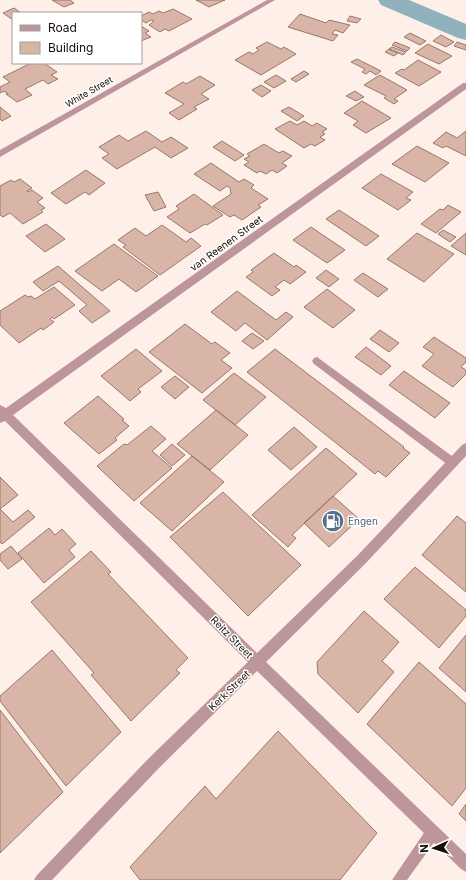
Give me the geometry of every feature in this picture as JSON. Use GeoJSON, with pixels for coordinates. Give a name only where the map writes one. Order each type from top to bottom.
{"type":"FeatureCollection","features":[{"type":"Feature","properties":{"kind":"street","name":"White Street"},"geometry":{"type":"LineString","coordinates":[[0,154],[272,0]]}},
{"type":"Feature","properties":{"kind":"street","name":"van Reenen Street"},"geometry":{"type":"LineString","coordinates":[[2,414],[466,85]]}},
{"type":"Feature","properties":{"kind":"street","name":"Reitz Street"},"geometry":{"type":"LineString","coordinates":[[2,414],[466,864]]}},
{"type":"Feature","properties":{"kind":"street","name":"Kerk Street"},"geometry":{"type":"LineString","coordinates":[[42,880],[155,762],[362,559],[466,448]]}},
{"type":"Feature","properties":{"kind":"lane"},"geometry":{"type":"LineString","coordinates":[[317,361],[452,462]]}},
{"type":"Feature","properties":{"kind":"lane"},"geometry":{"type":"LineString","coordinates":[[399,880],[433,832]]}},
{"type":"Feature","properties":{"kind":"building"},"geometry":{"type":"Polygon","coordinates":[[[52,0],[70,0],[74,3],[64,7],[52,0]]]}},
{"type":"Feature","properties":{"kind":"building"},"geometry":{"type":"Polygon","coordinates":[[[196,0],[225,0],[209,7],[196,0]]]}},
{"type":"Feature","properties":{"kind":"building"},"geometry":{"type":"Polygon","coordinates":[[[14,8],[20,12],[12,12],[12,19],[3,13],[14,8]]]}},
{"type":"Feature","properties":{"kind":"building"},"geometry":{"type":"Polygon","coordinates":[[[173,9],[192,19],[169,31],[165,29],[160,32],[149,25],[154,21],[151,20],[146,23],[142,21],[142,16],[149,12],[153,14],[159,11],[163,13],[173,9]]]}},
{"type":"Feature","properties":{"kind":"building"},"geometry":{"type":"Polygon","coordinates":[[[300,14],[326,23],[329,20],[350,25],[343,33],[335,30],[332,34],[338,35],[333,41],[288,27],[300,14]]]}},
{"type":"Feature","properties":{"kind":"building"},"geometry":{"type":"Polygon","coordinates":[[[350,16],[361,19],[357,23],[347,21],[350,16]]]}},
{"type":"Feature","properties":{"kind":"building"},"geometry":{"type":"Polygon","coordinates":[[[142,27],[149,31],[145,33],[151,37],[142,41],[142,27]]]}},
{"type":"Feature","properties":{"kind":"building"},"geometry":{"type":"Polygon","coordinates":[[[410,33],[426,41],[420,45],[404,37],[410,33]]]}},
{"type":"Feature","properties":{"kind":"building"},"geometry":{"type":"Polygon","coordinates":[[[441,35],[454,42],[446,47],[433,41],[441,35]]]}},
{"type":"Feature","properties":{"kind":"building"},"geometry":{"type":"Polygon","coordinates":[[[267,42],[281,49],[284,47],[296,54],[261,75],[235,60],[249,52],[253,54],[259,50],[256,48],[267,42]]]}},
{"type":"Feature","properties":{"kind":"building"},"geometry":{"type":"Polygon","coordinates":[[[395,42],[410,48],[407,51],[392,45],[395,42]]]}},
{"type":"Feature","properties":{"kind":"building"},"geometry":{"type":"Polygon","coordinates":[[[457,42],[466,45],[466,50],[454,46],[457,42]]]}},
{"type":"Feature","properties":{"kind":"building"},"geometry":{"type":"Polygon","coordinates":[[[428,44],[452,56],[439,64],[415,53],[428,44]]]}},
{"type":"Feature","properties":{"kind":"building"},"geometry":{"type":"Polygon","coordinates":[[[392,47],[406,52],[403,55],[389,49],[392,47]]]}},
{"type":"Feature","properties":{"kind":"building"},"geometry":{"type":"Polygon","coordinates":[[[389,49],[398,53],[394,56],[385,52],[389,49]]]}},
{"type":"Feature","properties":{"kind":"building"},"geometry":{"type":"Polygon","coordinates":[[[357,59],[381,71],[376,75],[370,71],[366,74],[362,72],[365,69],[351,62],[357,59]]]}},
{"type":"Feature","properties":{"kind":"building"},"geometry":{"type":"Polygon","coordinates":[[[418,60],[441,72],[419,86],[395,73],[402,69],[404,70],[418,60]]]}},
{"type":"Feature","properties":{"kind":"building"},"geometry":{"type":"Polygon","coordinates":[[[29,64],[45,64],[57,72],[51,75],[58,79],[48,84],[43,80],[25,89],[32,95],[17,102],[4,91],[0,93],[0,87],[10,82],[3,77],[29,64]]]}},
{"type":"Feature","properties":{"kind":"building"},"geometry":{"type":"Polygon","coordinates":[[[304,71],[309,74],[296,82],[291,79],[304,71]]]}},
{"type":"Feature","properties":{"kind":"building"},"geometry":{"type":"Polygon","coordinates":[[[276,75],[286,81],[274,88],[264,82],[276,75]]]}},
{"type":"Feature","properties":{"kind":"building"},"geometry":{"type":"Polygon","coordinates":[[[380,75],[407,90],[394,99],[398,101],[394,104],[384,98],[386,96],[364,85],[380,75]]]}},
{"type":"Feature","properties":{"kind":"building"},"geometry":{"type":"Polygon","coordinates":[[[200,76],[215,85],[201,94],[209,99],[194,107],[197,109],[179,120],[169,113],[184,104],[165,93],[183,82],[186,84],[200,76]]]}},
{"type":"Feature","properties":{"kind":"building"},"geometry":{"type":"Polygon","coordinates":[[[261,85],[271,91],[262,97],[252,90],[261,85]]]}},
{"type":"Feature","properties":{"kind":"building"},"geometry":{"type":"Polygon","coordinates":[[[355,91],[364,97],[356,101],[346,96],[355,91]]]}},
{"type":"Feature","properties":{"kind":"building"},"geometry":{"type":"Polygon","coordinates":[[[362,101],[391,118],[366,133],[353,125],[358,121],[344,113],[362,101]]]}},
{"type":"Feature","properties":{"kind":"building"},"geometry":{"type":"Polygon","coordinates":[[[0,107],[11,116],[2,121],[0,119],[0,107]]]}},
{"type":"Feature","properties":{"kind":"building"},"geometry":{"type":"Polygon","coordinates":[[[289,107],[304,116],[297,121],[281,111],[289,107]]]}},
{"type":"Feature","properties":{"kind":"building"},"geometry":{"type":"Polygon","coordinates":[[[290,121],[297,125],[304,121],[312,126],[317,123],[327,129],[322,132],[325,134],[320,137],[325,140],[315,146],[311,144],[304,148],[275,129],[290,121]]]}},
{"type":"Feature","properties":{"kind":"building"},"geometry":{"type":"Polygon","coordinates":[[[146,131],[162,142],[171,137],[188,148],[171,158],[155,147],[117,169],[102,158],[109,154],[99,147],[119,135],[128,141],[146,131]]]}},
{"type":"Feature","properties":{"kind":"building"},"geometry":{"type":"Polygon","coordinates":[[[466,131],[466,156],[446,146],[443,148],[433,143],[446,132],[457,138],[466,131]]]}},
{"type":"Feature","properties":{"kind":"building"},"geometry":{"type":"Polygon","coordinates":[[[222,141],[244,155],[235,161],[213,147],[222,141]]]}},
{"type":"Feature","properties":{"kind":"building"},"geometry":{"type":"Polygon","coordinates":[[[264,144],[279,153],[283,151],[292,156],[282,163],[287,166],[277,173],[272,170],[266,174],[260,171],[257,173],[244,165],[249,162],[244,159],[250,156],[247,154],[264,144]]]}},
{"type":"Feature","properties":{"kind":"building"},"geometry":{"type":"Polygon","coordinates":[[[417,146],[449,163],[425,182],[392,164],[417,146]]]}},
{"type":"Feature","properties":{"kind":"building"},"geometry":{"type":"Polygon","coordinates":[[[211,163],[239,182],[244,179],[254,185],[251,188],[268,199],[258,205],[261,207],[242,220],[234,215],[230,217],[213,206],[231,194],[230,188],[227,186],[220,191],[194,174],[211,163]]]}},
{"type":"Feature","properties":{"kind":"building"},"geometry":{"type":"Polygon","coordinates":[[[86,170],[105,183],[89,195],[85,192],[66,204],[51,193],[86,170]]]}},
{"type":"Feature","properties":{"kind":"building"},"geometry":{"type":"Polygon","coordinates":[[[381,174],[413,192],[406,198],[411,200],[398,210],[362,188],[381,174]]]}},
{"type":"Feature","properties":{"kind":"building"},"geometry":{"type":"Polygon","coordinates":[[[20,179],[32,188],[27,191],[28,192],[32,190],[43,198],[37,202],[45,208],[41,210],[43,212],[23,224],[10,213],[3,217],[0,215],[0,186],[11,180],[14,182],[20,179]]]}},
{"type":"Feature","properties":{"kind":"building"},"geometry":{"type":"Polygon","coordinates":[[[158,192],[166,207],[154,211],[145,195],[158,192]]]}},
{"type":"Feature","properties":{"kind":"building"},"geometry":{"type":"Polygon","coordinates":[[[194,194],[223,215],[190,233],[167,217],[179,209],[176,206],[194,194]]]}},
{"type":"Feature","properties":{"kind":"building"},"geometry":{"type":"Polygon","coordinates":[[[448,205],[461,212],[436,233],[421,224],[440,209],[443,210],[448,205]]]}},
{"type":"Feature","properties":{"kind":"building"},"geometry":{"type":"Polygon","coordinates":[[[339,210],[379,236],[366,246],[326,219],[339,210]]]}},
{"type":"Feature","properties":{"kind":"building"},"geometry":{"type":"Polygon","coordinates":[[[46,224],[65,239],[45,252],[26,236],[46,224]]]}},
{"type":"Feature","properties":{"kind":"building"},"geometry":{"type":"Polygon","coordinates":[[[162,225],[186,242],[191,238],[201,246],[160,275],[123,247],[126,245],[118,240],[135,228],[146,236],[162,225]]]}},
{"type":"Feature","properties":{"kind":"building"},"geometry":{"type":"Polygon","coordinates":[[[311,227],[345,250],[327,263],[293,240],[311,227]]]}},
{"type":"Feature","properties":{"kind":"building"},"geometry":{"type":"Polygon","coordinates":[[[443,230],[456,237],[450,242],[438,234],[443,230]]]}},
{"type":"Feature","properties":{"kind":"building"},"geometry":{"type":"Polygon","coordinates":[[[417,233],[454,254],[424,282],[387,259],[417,233]]]}},
{"type":"Feature","properties":{"kind":"building"},"geometry":{"type":"Polygon","coordinates":[[[466,233],[466,255],[451,246],[466,233]]]}},
{"type":"Feature","properties":{"kind":"building"},"geometry":{"type":"Polygon","coordinates":[[[114,244],[158,276],[136,292],[119,279],[102,291],[75,271],[114,244]]]}},
{"type":"Feature","properties":{"kind":"building"},"geometry":{"type":"Polygon","coordinates":[[[274,253],[294,267],[296,265],[306,272],[290,284],[284,280],[275,287],[280,290],[272,296],[246,277],[253,272],[251,270],[274,253]]]}},
{"type":"Feature","properties":{"kind":"building"},"geometry":{"type":"Polygon","coordinates":[[[58,266],[110,311],[92,323],[79,311],[87,305],[59,281],[43,291],[33,282],[58,266]]]}},
{"type":"Feature","properties":{"kind":"building"},"geometry":{"type":"Polygon","coordinates":[[[326,270],[339,279],[329,287],[316,278],[326,270]]]}},
{"type":"Feature","properties":{"kind":"building"},"geometry":{"type":"Polygon","coordinates":[[[363,273],[388,289],[378,297],[354,280],[363,273]]]}},
{"type":"Feature","properties":{"kind":"building"},"geometry":{"type":"Polygon","coordinates":[[[54,287],[75,305],[54,319],[52,317],[50,319],[54,322],[43,330],[41,328],[19,343],[0,325],[0,311],[25,295],[28,297],[31,296],[35,299],[54,287]]]}},
{"type":"Feature","properties":{"kind":"building"},"geometry":{"type":"Polygon","coordinates":[[[327,289],[355,310],[333,328],[304,307],[327,289]]]}},
{"type":"Feature","properties":{"kind":"building"},"geometry":{"type":"Polygon","coordinates":[[[237,291],[276,320],[286,312],[293,317],[267,340],[245,323],[236,331],[211,312],[237,291]]]}},
{"type":"Feature","properties":{"kind":"building"},"geometry":{"type":"Polygon","coordinates":[[[185,324],[212,344],[215,342],[230,353],[221,360],[232,368],[202,393],[149,352],[185,324]]]}},
{"type":"Feature","properties":{"kind":"building"},"geometry":{"type":"Polygon","coordinates":[[[380,330],[399,343],[389,352],[370,339],[380,330]]]}},
{"type":"Feature","properties":{"kind":"building"},"geometry":{"type":"Polygon","coordinates":[[[252,333],[264,341],[253,349],[242,341],[252,333]]]}},
{"type":"Feature","properties":{"kind":"building"},"geometry":{"type":"Polygon","coordinates":[[[434,337],[466,358],[466,362],[461,367],[466,370],[466,374],[453,387],[422,366],[434,354],[423,347],[434,337]]]}},
{"type":"Feature","properties":{"kind":"building"},"geometry":{"type":"Polygon","coordinates":[[[366,347],[391,366],[381,375],[355,357],[366,347]]]}},
{"type":"Feature","properties":{"kind":"building"},"geometry":{"type":"Polygon","coordinates":[[[136,349],[162,371],[138,389],[141,392],[130,401],[101,376],[136,349]]]}},
{"type":"Feature","properties":{"kind":"building"},"geometry":{"type":"Polygon","coordinates":[[[275,349],[410,453],[386,477],[378,471],[375,474],[247,372],[275,349]]]}},
{"type":"Feature","properties":{"kind":"building"},"geometry":{"type":"Polygon","coordinates":[[[404,371],[450,403],[435,418],[389,385],[404,371]]]}},
{"type":"Feature","properties":{"kind":"building"},"geometry":{"type":"Polygon","coordinates":[[[234,373],[266,397],[235,425],[203,400],[234,373]]]}},
{"type":"Feature","properties":{"kind":"building"},"geometry":{"type":"Polygon","coordinates":[[[175,376],[189,387],[175,399],[161,387],[175,376]]]}},
{"type":"Feature","properties":{"kind":"building"},"geometry":{"type":"Polygon","coordinates":[[[98,396],[124,419],[122,420],[129,426],[115,438],[117,440],[99,454],[64,423],[98,396]]]}},
{"type":"Feature","properties":{"kind":"building"},"geometry":{"type":"Polygon","coordinates":[[[216,410],[248,435],[210,470],[177,444],[216,410]]]}},
{"type":"Feature","properties":{"kind":"building"},"geometry":{"type":"Polygon","coordinates":[[[151,426],[166,439],[152,451],[172,468],[134,501],[97,466],[124,444],[127,445],[151,426]]]}},
{"type":"Feature","properties":{"kind":"building"},"geometry":{"type":"Polygon","coordinates":[[[294,427],[317,447],[291,470],[268,450],[294,427]]]}},
{"type":"Feature","properties":{"kind":"building"},"geometry":{"type":"Polygon","coordinates":[[[172,444],[185,455],[172,466],[160,455],[172,444]]]}},
{"type":"Feature","properties":{"kind":"building"},"geometry":{"type":"Polygon","coordinates":[[[326,448],[357,474],[292,535],[296,538],[288,547],[252,515],[326,448]]]}},
{"type":"Feature","properties":{"kind":"building"},"geometry":{"type":"Polygon","coordinates":[[[192,456],[224,482],[172,531],[140,503],[192,456]]]}},
{"type":"Feature","properties":{"kind":"building"},"geometry":{"type":"Polygon","coordinates":[[[0,477],[18,495],[0,509],[0,477]]]}},
{"type":"Feature","properties":{"kind":"building"},"geometry":{"type":"Polygon","coordinates":[[[223,492],[301,565],[248,616],[170,537],[223,492]]]}},
{"type":"Feature","properties":{"kind":"building"},"geometry":{"type":"Polygon","coordinates":[[[333,496],[359,519],[329,547],[304,523],[333,496]]]}},
{"type":"Feature","properties":{"kind":"building"},"geometry":{"type":"Polygon","coordinates":[[[0,509],[13,522],[28,510],[35,517],[2,544],[0,542],[0,509]]]}},
{"type":"Feature","properties":{"kind":"building"},"geometry":{"type":"Polygon","coordinates":[[[457,516],[466,523],[466,592],[422,555],[457,516]]]}},
{"type":"Feature","properties":{"kind":"building"},"geometry":{"type":"Polygon","coordinates":[[[49,528],[55,535],[62,529],[76,544],[69,550],[75,557],[44,583],[18,553],[49,528]]]}},
{"type":"Feature","properties":{"kind":"building"},"geometry":{"type":"Polygon","coordinates":[[[11,546],[22,559],[8,569],[0,560],[0,554],[11,546]]]}},
{"type":"Feature","properties":{"kind":"building"},"geometry":{"type":"Polygon","coordinates":[[[91,551],[111,572],[108,574],[188,658],[176,670],[180,673],[131,721],[91,675],[94,673],[31,602],[91,551]]]}},
{"type":"Feature","properties":{"kind":"building"},"geometry":{"type":"Polygon","coordinates":[[[415,567],[466,610],[466,616],[439,648],[384,599],[415,567]]]}},
{"type":"Feature","properties":{"kind":"building"},"geometry":{"type":"Polygon","coordinates":[[[364,611],[399,642],[382,661],[394,672],[358,713],[318,674],[317,662],[364,611]]]}},
{"type":"Feature","properties":{"kind":"building"},"geometry":{"type":"Polygon","coordinates":[[[466,635],[466,692],[439,668],[466,635]]]}},
{"type":"Feature","properties":{"kind":"building"},"geometry":{"type":"Polygon","coordinates":[[[52,650],[121,732],[66,786],[0,701],[0,696],[52,650]]]}},
{"type":"Feature","properties":{"kind":"building"},"geometry":{"type":"Polygon","coordinates":[[[419,662],[466,704],[466,788],[452,806],[367,724],[419,662]]]}},
{"type":"Feature","properties":{"kind":"building"},"geometry":{"type":"Polygon","coordinates":[[[0,710],[63,792],[0,853],[0,710]]]}},
{"type":"Feature","properties":{"kind":"building"},"geometry":{"type":"Polygon","coordinates":[[[278,731],[377,833],[340,880],[140,880],[130,867],[205,786],[216,799],[278,731]]]}},
{"type":"Feature","properties":{"kind":"building"},"geometry":{"type":"Polygon","coordinates":[[[466,804],[466,821],[459,814],[466,804]]]}},
{"type":"Feature","properties":{"kind":"waterway"},"geometry":{"type":"LineString","coordinates":[[389,0],[466,33]]}},
{"type":"Feature","properties":{"kind":"place","name":"Engen"},"geometry":{"type":"Point","coordinates":[333,521]}}]}
